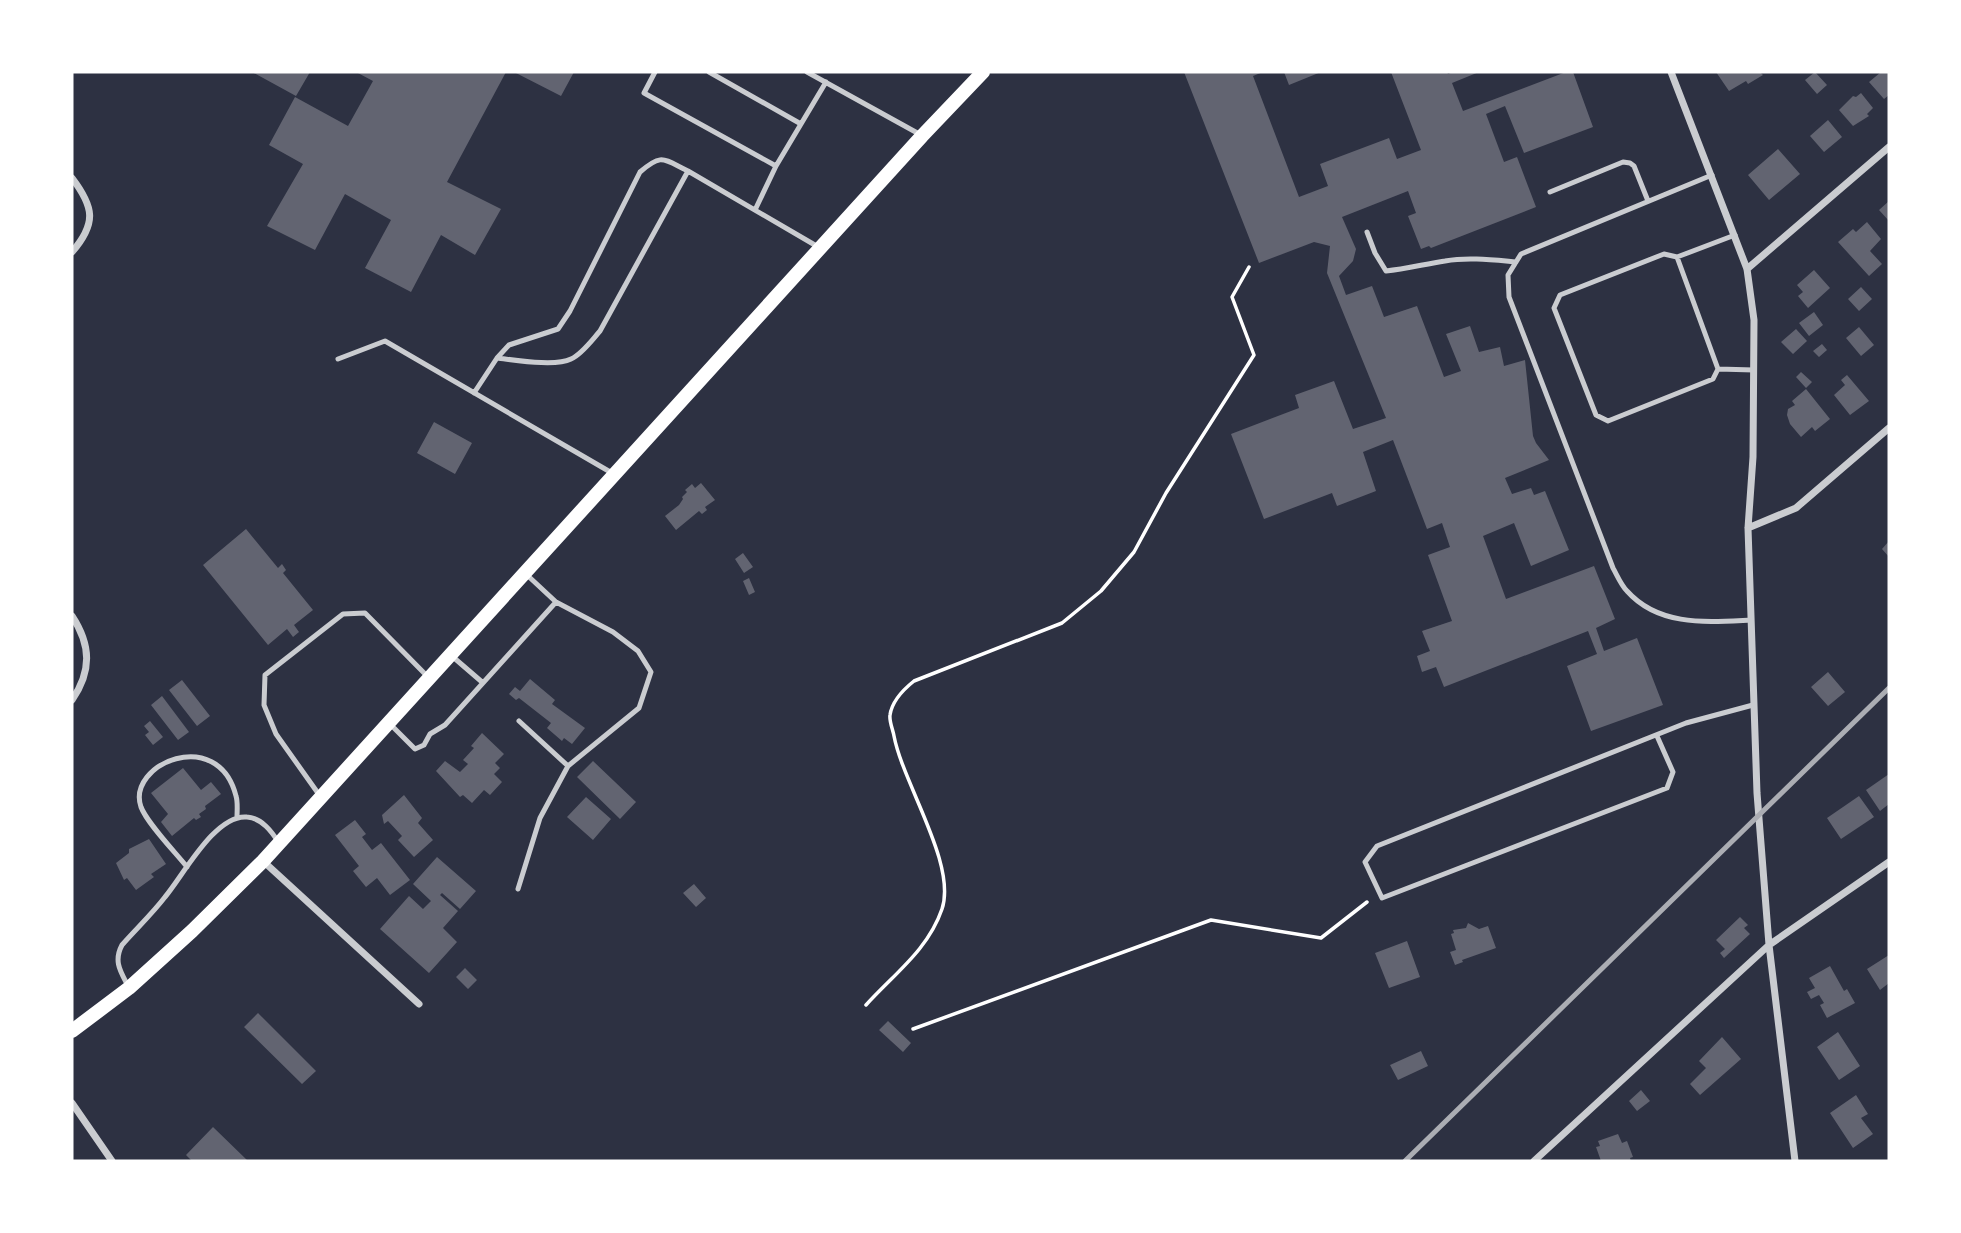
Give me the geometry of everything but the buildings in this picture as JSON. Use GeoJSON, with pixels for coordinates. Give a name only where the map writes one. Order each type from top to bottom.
{"type":"FeatureCollection","features":[{"type":"Feature","properties":{"kind":"main road"},"geometry":{"type":"LineString","coordinates":[[72,1031],[129,988],[263,861],[983,72]]}},
{"type":"Feature","properties":{"kind":"street"},"geometry":{"type":"LineString","coordinates":[[1671,72],[1747,269],[1754,320],[1753,457],[1748,528],[1757,793],[1769,945],[1795,1161]]}},
{"type":"Feature","properties":{"kind":"street"},"geometry":{"type":"LineString","coordinates":[[1747,269],[1889,148]]}},
{"type":"Feature","properties":{"kind":"street"},"geometry":{"type":"LineString","coordinates":[[72,178],[86,197],[91,213],[85,235],[72,252]]}},
{"type":"Feature","properties":{"kind":"street"},"geometry":{"type":"LineString","coordinates":[[1748,528],[1796,508],[1889,428]]}},
{"type":"Feature","properties":{"kind":"street"},"geometry":{"type":"LineString","coordinates":[[72,616],[83,632],[89,661],[72,700]]}},
{"type":"Feature","properties":{"kind":"street"},"geometry":{"type":"LineString","coordinates":[[263,861],[419,1004]]}},
{"type":"Feature","properties":{"kind":"street"},"geometry":{"type":"LineString","coordinates":[[1534,1161],[1769,945],[1889,862]]}},
{"type":"Feature","properties":{"kind":"street"},"geometry":{"type":"LineString","coordinates":[[72,1103],[113,1161]]}},
{"type":"Feature","properties":{"kind":"lane"},"geometry":{"type":"LineString","coordinates":[[655,72],[644,93],[776,166]]}},
{"type":"Feature","properties":{"kind":"lane"},"geometry":{"type":"LineString","coordinates":[[709,72],[801,124]]}},
{"type":"Feature","properties":{"kind":"lane"},"geometry":{"type":"LineString","coordinates":[[807,72],[922,136]]}},
{"type":"Feature","properties":{"kind":"lane"},"geometry":{"type":"LineString","coordinates":[[755,210],[776,166],[826,82]]}},
{"type":"Feature","properties":{"kind":"lane"},"geometry":{"type":"LineString","coordinates":[[474,393],[509,345],[558,329],[570,311],[640,172],[654,159],[663,159],[688,170],[820,248]]}},
{"type":"Feature","properties":{"kind":"lane"},"geometry":{"type":"LineString","coordinates":[[1550,192],[1623,162],[1634,166],[1648,201]]}},
{"type":"Feature","properties":{"kind":"lane"},"geometry":{"type":"LineString","coordinates":[[497,358],[537,363],[571,360],[583,350],[600,331],[688,170]]}},
{"type":"Feature","properties":{"kind":"lane"},"geometry":{"type":"LineString","coordinates":[[1712,175],[1521,254],[1508,275],[1509,297],[1613,568],[1626,591],[1647,608],[1673,620],[1751,620]]}},
{"type":"Feature","properties":{"kind":"lane"},"geometry":{"type":"LineString","coordinates":[[1367,232],[1386,271],[1412,269],[1447,261],[1478,259],[1516,262]]}},
{"type":"Feature","properties":{"kind":"lane"},"geometry":{"type":"LineString","coordinates":[[1677,257],[1718,369],[1713,379],[1608,421],[1596,415],[1554,308],[1560,295],[1664,254],[1677,257],[1735,235]]}},
{"type":"Feature","properties":{"kind":"lane"},"geometry":{"type":"LineString","coordinates":[[338,359],[385,341],[614,474]]}},
{"type":"Feature","properties":{"kind":"lane"},"geometry":{"type":"LineString","coordinates":[[1718,369],[1754,370]]}},
{"type":"Feature","properties":{"kind":"lane"},"geometry":{"type":"LineString","coordinates":[[518,889],[540,818],[568,766],[639,708],[651,672],[638,651],[613,632],[556,602],[524,573]]}},
{"type":"Feature","properties":{"kind":"lane"},"geometry":{"type":"LineString","coordinates":[[389,723],[415,749],[424,745],[430,734],[444,725],[556,602]]}},
{"type":"Feature","properties":{"kind":"lane"},"geometry":{"type":"LineString","coordinates":[[321,797],[276,734],[264,705],[265,675],[343,614],[366,613],[429,678]]}},
{"type":"Feature","properties":{"kind":"lane"},"geometry":{"type":"LineString","coordinates":[[450,655],[482,682]]}},
{"type":"Feature","properties":{"kind":"lane"},"geometry":{"type":"LineString","coordinates":[[1657,736],[1673,772],[1667,788],[1382,898],[1365,862],[1377,846],[1686,723],[1753,705]]}},
{"type":"Feature","properties":{"kind":"lane"},"geometry":{"type":"LineString","coordinates":[[519,721],[568,766]]}},
{"type":"Feature","properties":{"kind":"lane"},"geometry":{"type":"LineString","coordinates":[[187,867],[140,806],[140,793],[146,778],[159,766],[175,758],[194,755],[211,760],[226,775],[236,796],[237,817]]}},
{"type":"Feature","properties":{"kind":"lane"},"geometry":{"type":"LineString","coordinates":[[129,988],[118,968],[116,956],[205,843],[237,817],[249,816],[259,821],[279,843]]}},
{"type":"Feature","properties":{"kind":"path"},"geometry":{"type":"LineString","coordinates":[[866,1005],[925,945],[943,907],[944,878],[933,842],[897,754],[890,715],[902,690],[914,681],[1062,622],[1101,591],[1134,552],[1166,494],[1254,355],[1232,297],[1249,267]]}},
{"type":"Feature","properties":{"kind":"path"},"geometry":{"type":"LineString","coordinates":[[913,1029],[1211,920],[1321,939],[1367,902]]}},
{"type":"Feature","properties":{"kind":"railway"},"geometry":{"type":"LineString","coordinates":[[1405,1161],[1889,688]]}}]}
